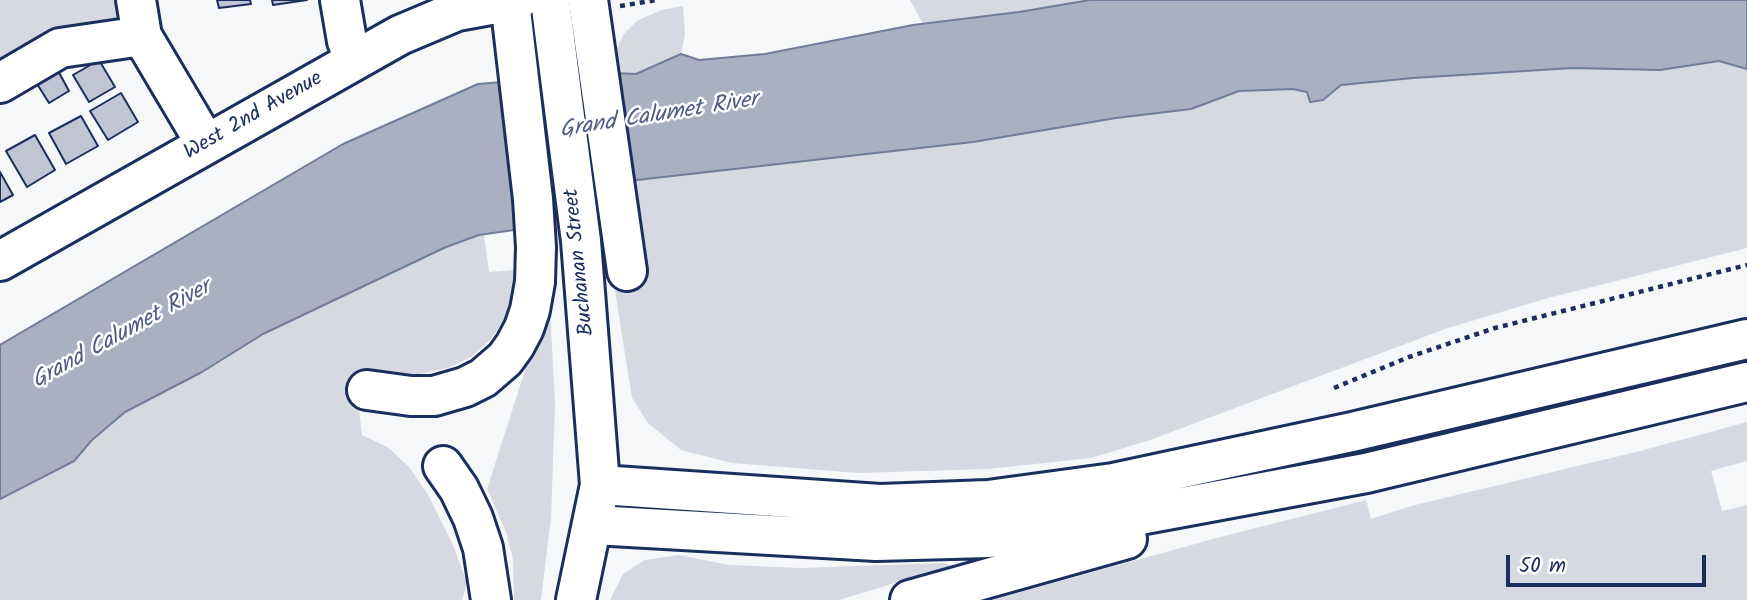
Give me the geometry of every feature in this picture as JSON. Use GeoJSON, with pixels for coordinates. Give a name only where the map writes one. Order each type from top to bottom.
{"type":"FeatureCollection","features":[{"type":"Feature","properties":{"kind":"main road"},"geometry":{"type":"LineString","coordinates":[[341,0],[347,41],[354,60]]}},
{"type":"Feature","properties":{"kind":"main road","name":"West 2nd Avenue"},"geometry":{"type":"LineString","coordinates":[[0,261],[400,35],[457,11],[514,11]]}},
{"type":"Feature","properties":{"kind":"main road"},"geometry":{"type":"LineString","coordinates":[[368,390],[434,396],[465,387],[494,369],[515,345],[530,310],[535,282],[536,247],[514,11]]}},
{"type":"Feature","properties":{"kind":"main road"},"geometry":{"type":"LineString","coordinates":[[590,11],[625,254]]}},
{"type":"Feature","properties":{"kind":"main road","name":"Buchanan Street"},"geometry":{"type":"LineString","coordinates":[[551,13],[581,241],[600,485],[594,525],[576,600]]}},
{"type":"Feature","properties":{"kind":"main road"},"geometry":{"type":"LineString","coordinates":[[0,83],[60,48],[139,18],[206,144]]}},
{"type":"Feature","properties":{"kind":"main road"},"geometry":{"type":"LineString","coordinates":[[600,485],[880,504],[988,500],[1113,483],[1352,432],[1747,339]]}},
{"type":"Feature","properties":{"kind":"main road"},"geometry":{"type":"LineString","coordinates":[[910,600],[1366,473],[1747,382]]}},
{"type":"Feature","properties":{"kind":"main road"},"geometry":{"type":"LineString","coordinates":[[443,466],[459,489],[480,538],[489,576],[491,600]]}},
{"type":"Feature","properties":{"kind":"main road"},"geometry":{"type":"LineString","coordinates":[[594,525],[876,541],[989,538],[1091,524],[1366,473]]}},
{"type":"Feature","properties":{"kind":"path"},"geometry":{"type":"LineString","coordinates":[[1334,388],[1409,357],[1495,328],[1747,265]]}},
{"type":"Feature","properties":{"kind":"shaded area"},"geometry":{"type":"Polygon","coordinates":[[[0,0],[124,0],[128,32],[0,71],[0,0]]]}},
{"type":"Feature","properties":{"kind":"shaded area"},"geometry":{"type":"Polygon","coordinates":[[[910,0],[1090,0],[923,24],[910,0]]]}},
{"type":"Feature","properties":{"kind":"shaded area"},"geometry":{"type":"Polygon","coordinates":[[[683,6],[685,34],[681,54],[636,74],[613,73],[614,54],[624,34],[638,20],[662,10],[683,6]]]}},
{"type":"Feature","properties":{"kind":"shaded area"},"geometry":{"type":"Polygon","coordinates":[[[1719,61],[1747,69],[1747,248],[1548,298],[1445,329],[1150,440],[1091,458],[988,469],[858,473],[732,463],[681,450],[648,423],[632,398],[614,285],[637,271],[628,181],[973,142],[1116,118],[1191,109],[1239,91],[1293,89],[1307,92],[1311,102],[1323,100],[1341,85],[1573,68],[1660,70],[1719,61]]]}},
{"type":"Feature","properties":{"kind":"shaded area"},"geometry":{"type":"Polygon","coordinates":[[[484,235],[489,272],[513,270],[513,295],[505,319],[492,338],[471,357],[448,368],[415,375],[357,372],[362,435],[389,448],[409,467],[427,493],[453,545],[467,583],[462,600],[0,600],[0,499],[74,461],[92,440],[125,412],[202,372],[263,334],[446,247],[484,235]]]}},
{"type":"Feature","properties":{"kind":"shaded area"},"geometry":{"type":"Polygon","coordinates":[[[550,310],[555,404],[551,517],[541,600],[514,600],[513,559],[506,532],[487,489],[529,358],[540,339],[550,310]]]}},
{"type":"Feature","properties":{"kind":"shaded area"},"geometry":{"type":"Polygon","coordinates":[[[1747,422],[1747,461],[1711,471],[1722,511],[1747,505],[1747,600],[992,600],[1366,500],[1371,519],[1411,506],[1640,451],[1747,422]]]}},
{"type":"Feature","properties":{"kind":"shaded area"},"geometry":{"type":"Polygon","coordinates":[[[679,555],[729,565],[800,568],[945,563],[951,566],[839,600],[610,600],[623,574],[645,560],[679,555]]]}},
{"type":"Feature","properties":{"kind":"water","name":"Grand Calumet River"},"geometry":{"type":"Polygon","coordinates":[[[1090,0],[1747,0],[1747,69],[1719,61],[1660,70],[1573,68],[1413,78],[1341,85],[1323,100],[1310,102],[1307,92],[1293,89],[1239,91],[1191,109],[1116,118],[973,142],[628,181],[521,229],[479,235],[446,247],[263,334],[202,372],[125,412],[92,440],[74,461],[0,499],[0,345],[343,144],[478,84],[613,73],[636,74],[681,54],[699,60],[765,54],[913,25],[1090,0]]]}},
{"type":"Feature","properties":{"kind":"building"},"geometry":{"type":"Polygon","coordinates":[[[217,0],[250,0],[251,4],[219,8],[217,0]]]}},
{"type":"Feature","properties":{"kind":"building"},"geometry":{"type":"Polygon","coordinates":[[[272,0],[307,0],[273,5],[272,0]]]}},
{"type":"Feature","properties":{"kind":"building"},"geometry":{"type":"Polygon","coordinates":[[[99,60],[115,87],[89,102],[73,75],[99,60]]]}},
{"type":"Feature","properties":{"kind":"building"},"geometry":{"type":"Polygon","coordinates":[[[56,67],[69,91],[49,103],[34,79],[56,67]]]}},
{"type":"Feature","properties":{"kind":"building"},"geometry":{"type":"Polygon","coordinates":[[[121,93],[138,122],[108,140],[90,111],[121,93]]]}},
{"type":"Feature","properties":{"kind":"building"},"geometry":{"type":"Polygon","coordinates":[[[81,116],[98,146],[66,164],[49,133],[81,116]]]}},
{"type":"Feature","properties":{"kind":"building"},"geometry":{"type":"Polygon","coordinates":[[[35,135],[55,170],[27,187],[6,151],[35,135]]]}},
{"type":"Feature","properties":{"kind":"building"},"geometry":{"type":"Polygon","coordinates":[[[0,172],[13,195],[0,202],[0,172]]]}}]}
